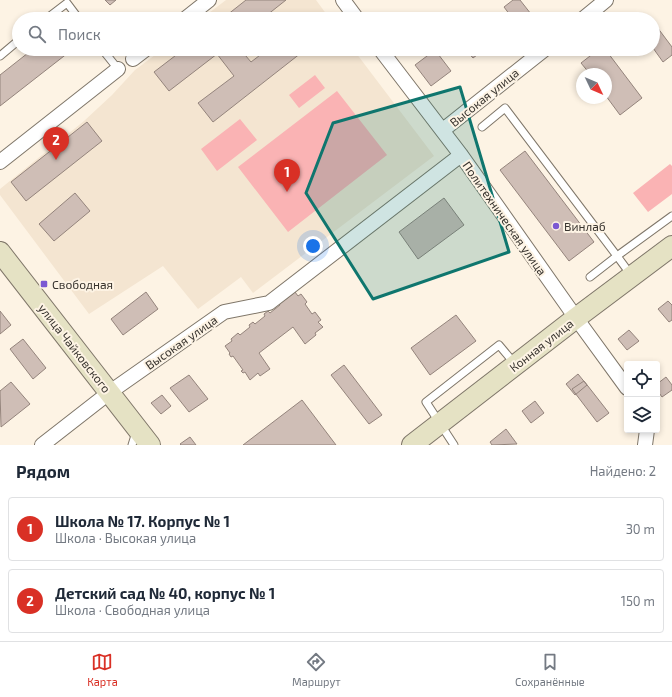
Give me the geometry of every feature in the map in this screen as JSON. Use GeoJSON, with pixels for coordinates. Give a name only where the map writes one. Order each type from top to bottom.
{"type":"FeatureCollection","features":[{"type":"Feature","properties":{"kind":"main road","name":"Конная улица"},"geometry":{"type":"LineString","coordinates":[[412,445],[672,246]]}},
{"type":"Feature","properties":{"kind":"main road","name":"улица Чайковского"},"geometry":{"type":"LineString","coordinates":[[0,252],[110,392],[134,436],[150,445]]}},
{"type":"Feature","properties":{"kind":"street"},"geometry":{"type":"LineString","coordinates":[[194,12],[210,0]]}},
{"type":"Feature","properties":{"kind":"street"},"geometry":{"type":"LineString","coordinates":[[343,0],[352,12]]}},
{"type":"Feature","properties":{"kind":"street"},"geometry":{"type":"LineString","coordinates":[[591,12],[606,0]]}},
{"type":"Feature","properties":{"kind":"street"},"geometry":{"type":"LineString","coordinates":[[133,59],[137,56]]}},
{"type":"Feature","properties":{"kind":"street","name":"Политехническая улица"},"geometry":{"type":"LineString","coordinates":[[385,56],[443,130],[624,384]]}},
{"type":"Feature","properties":{"kind":"street","name":"Высокая улица"},"geometry":{"type":"LineString","coordinates":[[443,130],[536,56]]}},
{"type":"Feature","properties":{"kind":"street"},"geometry":{"type":"LineString","coordinates":[[0,162],[118,69]]}},
{"type":"Feature","properties":{"kind":"street","name":"Высокая улица"},"geometry":{"type":"LineString","coordinates":[[42,445],[110,392],[224,312],[269,303],[461,155]]}},
{"type":"Feature","properties":{"kind":"street"},"geometry":{"type":"LineString","coordinates":[[645,445],[647,433]]}},
{"type":"Feature","properties":{"kind":"lane"},"geometry":{"type":"LineString","coordinates":[[55,12],[66,3],[73,12]]}},
{"type":"Feature","properties":{"kind":"lane"},"geometry":{"type":"LineString","coordinates":[[0,56],[12,46]]}},
{"type":"Feature","properties":{"kind":"lane"},"geometry":{"type":"LineString","coordinates":[[108,56],[118,69]]}},
{"type":"Feature","properties":{"kind":"lane"},"geometry":{"type":"LineString","coordinates":[[482,127],[505,108],[632,276]]}},
{"type":"Feature","properties":{"kind":"lane"},"geometry":{"type":"LineString","coordinates":[[590,276],[672,216]]}},
{"type":"Feature","properties":{"kind":"lane"},"geometry":{"type":"LineString","coordinates":[[440,423],[454,445]]}},
{"type":"Feature","properties":{"kind":"highlighted area"},"geometry":{"type":"Polygon","coordinates":[[[460,87],[509,252],[373,299],[306,193],[333,123],[460,87]]]}},
{"type":"Feature","properties":{"kind":"shaded area"},"geometry":{"type":"Polygon","coordinates":[[[226,0],[316,0],[325,12],[210,12],[226,0]]]}},
{"type":"Feature","properties":{"kind":"shaded area"},"geometry":{"type":"Polygon","coordinates":[[[154,56],[358,56],[434,156],[253,293],[241,277],[198,309],[163,266],[89,314],[0,195],[0,189],[84,121],[112,95],[135,70],[154,56]]]}},
{"type":"Feature","properties":{"kind":"shaded area"},"geometry":{"type":"Polygon","coordinates":[[[315,75],[325,88],[299,108],[289,95],[315,75]]]}},
{"type":"Feature","properties":{"kind":"shaded area"},"geometry":{"type":"Polygon","coordinates":[[[337,91],[387,155],[288,232],[238,167],[337,91]]]}},
{"type":"Feature","properties":{"kind":"shaded area"},"geometry":{"type":"Polygon","coordinates":[[[240,119],[257,140],[217,171],[201,149],[240,119]]]}},
{"type":"Feature","properties":{"kind":"shaded area"},"geometry":{"type":"Polygon","coordinates":[[[670,164],[672,166],[672,194],[648,212],[633,193],[670,164]]]}},
{"type":"Feature","properties":{"kind":"building"},"geometry":{"type":"Polygon","coordinates":[[[105,0],[116,0],[110,5],[105,0]]]}},
{"type":"Feature","properties":{"kind":"building"},"geometry":{"type":"Polygon","coordinates":[[[246,0],[286,0],[271,12],[231,12],[246,0]]]}},
{"type":"Feature","properties":{"kind":"building"},"geometry":{"type":"Polygon","coordinates":[[[513,0],[520,0],[529,12],[508,12],[504,7],[513,0]]]}},
{"type":"Feature","properties":{"kind":"building"},"geometry":{"type":"Polygon","coordinates":[[[660,31],[672,47],[672,55],[663,62],[659,56],[660,56],[660,31]]]}},
{"type":"Feature","properties":{"kind":"building"},"geometry":{"type":"Polygon","coordinates":[[[24,56],[64,56],[0,106],[0,75],[24,56]]]}},
{"type":"Feature","properties":{"kind":"building"},"geometry":{"type":"Polygon","coordinates":[[[175,56],[214,56],[169,91],[154,72],[175,56]]]}},
{"type":"Feature","properties":{"kind":"building"},"geometry":{"type":"Polygon","coordinates":[[[219,56],[246,56],[251,62],[259,56],[297,56],[213,122],[198,103],[234,76],[219,56]]]}},
{"type":"Feature","properties":{"kind":"building"},"geometry":{"type":"Polygon","coordinates":[[[427,56],[440,56],[451,71],[431,86],[415,65],[427,56]]]}},
{"type":"Feature","properties":{"kind":"building"},"geometry":{"type":"Polygon","coordinates":[[[590,56],[610,56],[642,98],[620,115],[612,104],[612,68],[585,68],[581,63],[590,56]]]}},
{"type":"Feature","properties":{"kind":"building"},"geometry":{"type":"Polygon","coordinates":[[[87,122],[102,141],[26,201],[11,182],[87,122]]]}},
{"type":"Feature","properties":{"kind":"building"},"geometry":{"type":"Polygon","coordinates":[[[525,151],[594,242],[569,261],[500,170],[525,151]]]}},
{"type":"Feature","properties":{"kind":"building"},"geometry":{"type":"Polygon","coordinates":[[[75,193],[90,211],[54,241],[39,224],[75,193]]]}},
{"type":"Feature","properties":{"kind":"building"},"geometry":{"type":"Polygon","coordinates":[[[444,198],[464,225],[418,259],[399,232],[444,198]]]}},
{"type":"Feature","properties":{"kind":"building"},"geometry":{"type":"Polygon","coordinates":[[[146,292],[158,309],[123,335],[111,319],[146,292]]]}},
{"type":"Feature","properties":{"kind":"building"},"geometry":{"type":"Polygon","coordinates":[[[295,292],[298,296],[301,294],[307,302],[305,304],[312,314],[315,312],[321,320],[318,322],[323,327],[305,344],[293,327],[259,353],[270,369],[260,376],[258,373],[250,380],[245,372],[243,373],[241,371],[243,370],[233,356],[231,357],[225,346],[232,341],[231,339],[238,333],[240,335],[250,327],[249,325],[253,322],[255,324],[265,316],[264,314],[268,311],[270,313],[280,305],[278,302],[285,297],[286,299],[295,292]]]}},
{"type":"Feature","properties":{"kind":"building"},"geometry":{"type":"Polygon","coordinates":[[[668,301],[672,305],[672,320],[669,322],[658,309],[668,301]]]}},
{"type":"Feature","properties":{"kind":"building"},"geometry":{"type":"Polygon","coordinates":[[[0,311],[11,325],[0,334],[0,311]]]}},
{"type":"Feature","properties":{"kind":"building"},"geometry":{"type":"Polygon","coordinates":[[[456,315],[476,341],[430,375],[411,348],[456,315]]]}},
{"type":"Feature","properties":{"kind":"building"},"geometry":{"type":"Polygon","coordinates":[[[629,330],[639,341],[627,350],[618,339],[629,330]]]}},
{"type":"Feature","properties":{"kind":"building"},"geometry":{"type":"Polygon","coordinates":[[[23,339],[46,368],[33,379],[10,349],[23,339]]]}},
{"type":"Feature","properties":{"kind":"building"},"geometry":{"type":"Polygon","coordinates":[[[344,365],[382,415],[369,424],[331,375],[344,365]]]}},
{"type":"Feature","properties":{"kind":"building"},"geometry":{"type":"Polygon","coordinates":[[[578,374],[587,385],[575,395],[566,384],[578,374]]]}},
{"type":"Feature","properties":{"kind":"building"},"geometry":{"type":"Polygon","coordinates":[[[189,375],[208,399],[189,412],[170,388],[189,375]]]}},
{"type":"Feature","properties":{"kind":"building"},"geometry":{"type":"Polygon","coordinates":[[[666,377],[672,385],[672,390],[662,397],[660,394],[660,382],[666,377]]]}},
{"type":"Feature","properties":{"kind":"building"},"geometry":{"type":"Polygon","coordinates":[[[584,381],[609,413],[597,422],[572,389],[584,381]]]}},
{"type":"Feature","properties":{"kind":"building"},"geometry":{"type":"Polygon","coordinates":[[[11,382],[30,404],[1,427],[0,391],[11,382]]]}},
{"type":"Feature","properties":{"kind":"building"},"geometry":{"type":"Polygon","coordinates":[[[162,395],[171,406],[161,414],[151,403],[162,395]]]}},
{"type":"Feature","properties":{"kind":"building"},"geometry":{"type":"Polygon","coordinates":[[[302,400],[336,445],[243,445],[302,400]]]}},
{"type":"Feature","properties":{"kind":"building"},"geometry":{"type":"Polygon","coordinates":[[[535,401],[544,413],[531,423],[522,411],[535,401]]]}},
{"type":"Feature","properties":{"kind":"building"},"geometry":{"type":"Polygon","coordinates":[[[506,429],[517,444],[492,445],[490,442],[506,429]]]}},
{"type":"Feature","properties":{"kind":"building"},"geometry":{"type":"Polygon","coordinates":[[[190,437],[196,445],[180,444],[190,437]]]}},
{"type":"Feature","properties":{"kind":"place","name":"Детский сад № 40, корпус № 1"},"geometry":{"type":"Point","coordinates":[56,160]}},
{"type":"Feature","properties":{"kind":"place","name":"Школа № 17. Корпус № 1"},"geometry":{"type":"Point","coordinates":[287,192]}},
{"type":"Feature","properties":{"kind":"place","name":"Винлаб"},"geometry":{"type":"Point","coordinates":[556,226]}},
{"type":"Feature","properties":{"kind":"place","name":"Свободная"},"geometry":{"type":"Point","coordinates":[44,284]}}]}
